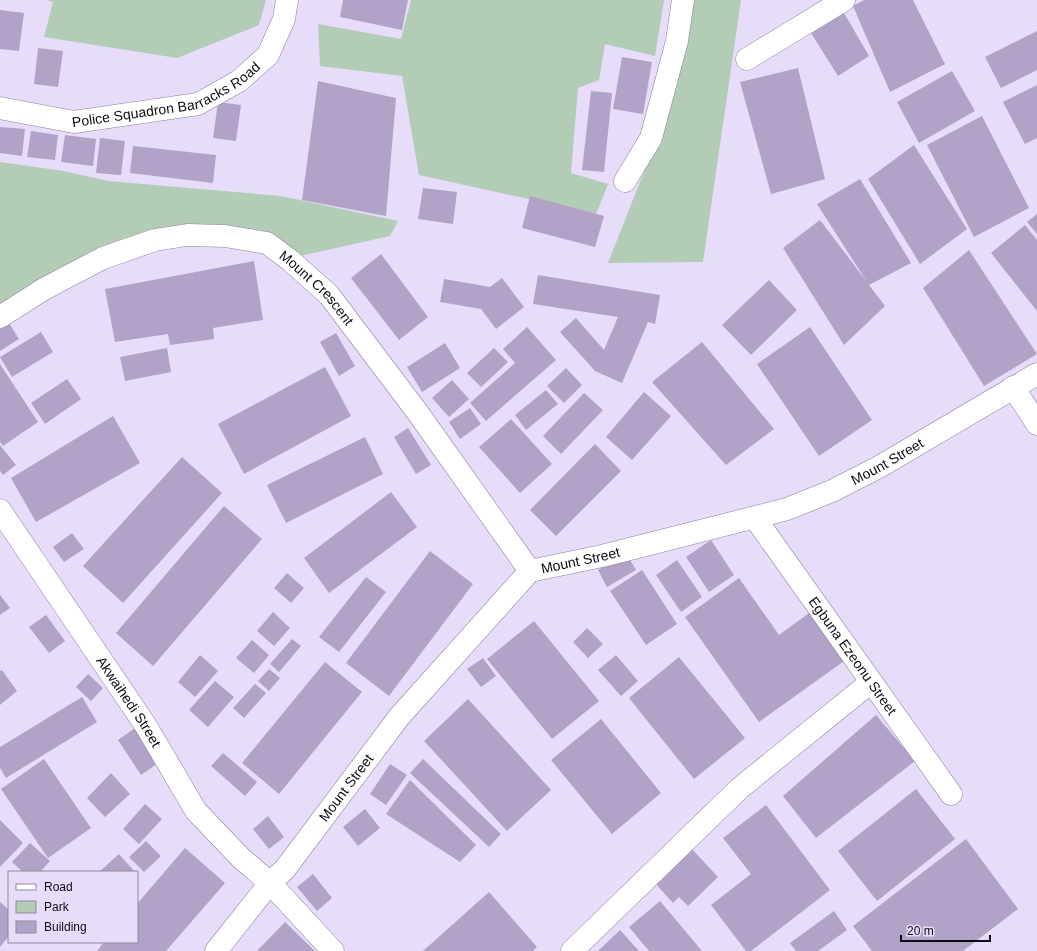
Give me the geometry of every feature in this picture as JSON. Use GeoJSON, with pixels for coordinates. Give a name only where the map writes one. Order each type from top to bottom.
{"type":"FeatureCollection","features":[{"type":"Feature","properties":{"kind":"street","name":"Police Squadron Barracks Road"},"geometry":{"type":"LineString","coordinates":[[0,108],[74,122],[198,104],[239,81],[268,55],[284,18],[287,0]]}},
{"type":"Feature","properties":{"kind":"street"},"geometry":{"type":"LineString","coordinates":[[625,181],[651,138],[677,40],[683,0]]}},
{"type":"Feature","properties":{"kind":"street"},"geometry":{"type":"LineString","coordinates":[[747,59],[844,0]]}},
{"type":"Feature","properties":{"kind":"street","name":"Mount Crescent"},"geometry":{"type":"LineString","coordinates":[[0,317],[44,289],[102,258],[155,240],[187,235],[225,236],[267,243],[292,260],[329,295],[418,413],[530,571]]}},
{"type":"Feature","properties":{"kind":"street","name":"Mount Street"},"geometry":{"type":"LineString","coordinates":[[216,951],[270,883],[294,857],[399,717],[530,571],[602,556],[755,518],[787,509],[813,499],[880,467],[1037,374]]}},
{"type":"Feature","properties":{"kind":"street"},"geometry":{"type":"LineString","coordinates":[[1013,387],[1037,424]]}},
{"type":"Feature","properties":{"kind":"street","name":"Akwaihedi Street"},"geometry":{"type":"LineString","coordinates":[[0,510],[146,726],[196,811],[241,858],[270,883],[333,951]]}},
{"type":"Feature","properties":{"kind":"street","name":"Egbuna Ezeonu Street"},"geometry":{"type":"LineString","coordinates":[[755,518],[951,794]]}},
{"type":"Feature","properties":{"kind":"street"},"geometry":{"type":"LineString","coordinates":[[572,951],[740,788],[871,682]]}},
{"type":"Feature","properties":{"kind":"green space"},"geometry":{"type":"Polygon","coordinates":[[[46,0],[266,0],[259,25],[177,58],[44,37],[53,2],[46,0]]]}},
{"type":"Feature","properties":{"kind":"green space"},"geometry":{"type":"Polygon","coordinates":[[[411,0],[664,0],[655,56],[605,44],[599,80],[578,88],[571,173],[608,184],[596,214],[419,175],[402,76],[320,66],[318,24],[401,39],[411,0]]]}},
{"type":"Feature","properties":{"kind":"green space"},"geometry":{"type":"Polygon","coordinates":[[[694,0],[741,0],[703,262],[608,263],[670,106],[694,0]]]}},
{"type":"Feature","properties":{"kind":"green space"},"geometry":{"type":"Polygon","coordinates":[[[0,162],[64,171],[108,181],[281,196],[398,221],[390,236],[300,256],[221,226],[0,304],[0,162]]]}},
{"type":"Feature","properties":{"kind":"building"},"geometry":{"type":"Polygon","coordinates":[[[343,0],[408,0],[402,30],[340,17],[343,0]]]}},
{"type":"Feature","properties":{"kind":"building"},"geometry":{"type":"Polygon","coordinates":[[[864,0],[913,0],[945,64],[890,92],[853,6],[864,0]]]}},
{"type":"Feature","properties":{"kind":"building"},"geometry":{"type":"Polygon","coordinates":[[[0,10],[24,13],[19,51],[0,49],[0,10]]]}},
{"type":"Feature","properties":{"kind":"building"},"geometry":{"type":"Polygon","coordinates":[[[844,13],[869,56],[838,76],[811,33],[844,13]]]}},
{"type":"Feature","properties":{"kind":"building"},"geometry":{"type":"Polygon","coordinates":[[[1037,31],[1037,70],[1001,88],[985,57],[1037,31]]]}},
{"type":"Feature","properties":{"kind":"building"},"geometry":{"type":"Polygon","coordinates":[[[38,48],[63,51],[58,87],[34,84],[38,48]]]}},
{"type":"Feature","properties":{"kind":"building"},"geometry":{"type":"Polygon","coordinates":[[[622,57],[652,62],[643,114],[613,109],[622,57]]]}},
{"type":"Feature","properties":{"kind":"building"},"geometry":{"type":"Polygon","coordinates":[[[798,68],[825,179],[771,194],[740,82],[798,68]]]}},
{"type":"Feature","properties":{"kind":"building"},"geometry":{"type":"Polygon","coordinates":[[[952,71],[975,111],[919,143],[897,102],[952,71]]]}},
{"type":"Feature","properties":{"kind":"building"},"geometry":{"type":"Polygon","coordinates":[[[318,81],[396,98],[386,216],[302,200],[318,81]]]}},
{"type":"Feature","properties":{"kind":"building"},"geometry":{"type":"Polygon","coordinates":[[[1037,85],[1037,138],[1025,144],[1003,102],[1037,85]]]}},
{"type":"Feature","properties":{"kind":"building"},"geometry":{"type":"Polygon","coordinates":[[[591,91],[612,93],[604,172],[582,170],[591,91]]]}},
{"type":"Feature","properties":{"kind":"building"},"geometry":{"type":"Polygon","coordinates":[[[218,102],[241,105],[236,141],[213,138],[218,102]]]}},
{"type":"Feature","properties":{"kind":"building"},"geometry":{"type":"Polygon","coordinates":[[[982,116],[1029,208],[974,237],[927,145],[982,116]]]}},
{"type":"Feature","properties":{"kind":"building"},"geometry":{"type":"Polygon","coordinates":[[[0,127],[25,129],[22,156],[0,153],[0,127]]]}},
{"type":"Feature","properties":{"kind":"building"},"geometry":{"type":"Polygon","coordinates":[[[31,131],[58,135],[55,160],[27,157],[31,131]]]}},
{"type":"Feature","properties":{"kind":"building"},"geometry":{"type":"Polygon","coordinates":[[[65,135],[96,139],[93,166],[61,162],[65,135]]]}},
{"type":"Feature","properties":{"kind":"building"},"geometry":{"type":"Polygon","coordinates":[[[100,138],[125,141],[121,175],[96,173],[100,138]]]}},
{"type":"Feature","properties":{"kind":"building"},"geometry":{"type":"Polygon","coordinates":[[[914,145],[967,229],[920,264],[868,179],[914,145]]]}},
{"type":"Feature","properties":{"kind":"building"},"geometry":{"type":"Polygon","coordinates":[[[133,146],[216,155],[213,183],[130,173],[133,146]]]}},
{"type":"Feature","properties":{"kind":"building"},"geometry":{"type":"Polygon","coordinates":[[[860,179],[911,263],[869,285],[885,306],[844,345],[783,248],[820,220],[867,282],[817,204],[860,179]]]}},
{"type":"Feature","properties":{"kind":"building"},"geometry":{"type":"Polygon","coordinates":[[[423,188],[457,192],[453,224],[418,219],[423,188]]]}},
{"type":"Feature","properties":{"kind":"building"},"geometry":{"type":"Polygon","coordinates":[[[530,196],[604,216],[595,247],[522,228],[530,196]]]}},
{"type":"Feature","properties":{"kind":"building"},"geometry":{"type":"Polygon","coordinates":[[[1037,214],[1037,234],[1027,222],[1037,214]]]}},
{"type":"Feature","properties":{"kind":"building"},"geometry":{"type":"Polygon","coordinates":[[[1025,225],[1037,240],[1037,311],[991,253],[1025,225]]]}},
{"type":"Feature","properties":{"kind":"building"},"geometry":{"type":"Polygon","coordinates":[[[969,250],[1037,354],[984,386],[923,288],[969,250]]]}},
{"type":"Feature","properties":{"kind":"building"},"geometry":{"type":"Polygon","coordinates":[[[381,254],[428,317],[399,340],[351,278],[381,254]]]}},
{"type":"Feature","properties":{"kind":"building"},"geometry":{"type":"Polygon","coordinates":[[[254,261],[263,320],[213,328],[214,339],[170,345],[168,334],[115,342],[105,289],[254,261]]]}},
{"type":"Feature","properties":{"kind":"building"},"geometry":{"type":"Polygon","coordinates":[[[538,275],[660,295],[655,324],[648,322],[622,383],[595,371],[560,332],[576,318],[604,350],[618,317],[533,304],[538,275]]]}},
{"type":"Feature","properties":{"kind":"building"},"geometry":{"type":"Polygon","coordinates":[[[502,278],[524,307],[496,329],[481,309],[440,302],[444,279],[490,287],[502,278]]]}},
{"type":"Feature","properties":{"kind":"building"},"geometry":{"type":"Polygon","coordinates":[[[769,280],[797,310],[751,355],[722,325],[769,280]]]}},
{"type":"Feature","properties":{"kind":"building"},"geometry":{"type":"Polygon","coordinates":[[[9,323],[19,339],[0,351],[0,329],[9,323]]]}},
{"type":"Feature","properties":{"kind":"building"},"geometry":{"type":"Polygon","coordinates":[[[527,327],[556,360],[486,421],[470,403],[515,363],[503,349],[527,327]]]}},
{"type":"Feature","properties":{"kind":"building"},"geometry":{"type":"Polygon","coordinates":[[[810,327],[872,420],[819,456],[757,364],[810,327]]]}},
{"type":"Feature","properties":{"kind":"building"},"geometry":{"type":"Polygon","coordinates":[[[41,332],[53,352],[12,377],[0,357],[41,332]]]}},
{"type":"Feature","properties":{"kind":"building"},"geometry":{"type":"Polygon","coordinates":[[[336,333],[355,366],[339,376],[320,342],[336,333]]]}},
{"type":"Feature","properties":{"kind":"building"},"geometry":{"type":"Polygon","coordinates":[[[702,342],[774,429],[726,465],[652,382],[702,342]]]}},
{"type":"Feature","properties":{"kind":"building"},"geometry":{"type":"Polygon","coordinates":[[[445,343],[460,368],[422,392],[407,367],[445,343]]]}},
{"type":"Feature","properties":{"kind":"building"},"geometry":{"type":"Polygon","coordinates":[[[167,348],[171,372],[125,381],[120,357],[167,348]]]}},
{"type":"Feature","properties":{"kind":"building"},"geometry":{"type":"Polygon","coordinates":[[[494,348],[508,362],[481,387],[467,373],[494,348]]]}},
{"type":"Feature","properties":{"kind":"building"},"geometry":{"type":"Polygon","coordinates":[[[0,364],[38,422],[3,446],[0,442],[0,364]]]}},
{"type":"Feature","properties":{"kind":"building"},"geometry":{"type":"Polygon","coordinates":[[[325,367],[351,416],[244,474],[218,424],[325,367]]]}},
{"type":"Feature","properties":{"kind":"building"},"geometry":{"type":"Polygon","coordinates":[[[566,368],[582,385],[564,403],[547,386],[566,368]]]}},
{"type":"Feature","properties":{"kind":"building"},"geometry":{"type":"Polygon","coordinates":[[[67,379],[81,399],[45,424],[31,403],[67,379]]]}},
{"type":"Feature","properties":{"kind":"building"},"geometry":{"type":"Polygon","coordinates":[[[452,380],[469,399],[449,417],[432,398],[452,380]]]}},
{"type":"Feature","properties":{"kind":"building"},"geometry":{"type":"Polygon","coordinates":[[[546,390],[558,404],[526,430],[515,415],[546,390]]]}},
{"type":"Feature","properties":{"kind":"building"},"geometry":{"type":"Polygon","coordinates":[[[644,392],[671,416],[632,460],[606,437],[644,392]]]}},
{"type":"Feature","properties":{"kind":"building"},"geometry":{"type":"Polygon","coordinates":[[[584,393],[603,410],[561,454],[543,436],[584,393]]]}},
{"type":"Feature","properties":{"kind":"building"},"geometry":{"type":"Polygon","coordinates":[[[470,408],[481,424],[460,439],[449,422],[470,408]]]}},
{"type":"Feature","properties":{"kind":"building"},"geometry":{"type":"Polygon","coordinates":[[[113,416],[140,463],[36,522],[11,478],[113,416]]]}},
{"type":"Feature","properties":{"kind":"building"},"geometry":{"type":"Polygon","coordinates":[[[511,419],[552,464],[520,493],[479,447],[511,419]]]}},
{"type":"Feature","properties":{"kind":"building"},"geometry":{"type":"Polygon","coordinates":[[[408,428],[431,465],[416,474],[394,437],[408,428]]]}},
{"type":"Feature","properties":{"kind":"building"},"geometry":{"type":"Polygon","coordinates":[[[365,437],[383,474],[286,523],[267,485],[365,437]]]}},
{"type":"Feature","properties":{"kind":"building"},"geometry":{"type":"Polygon","coordinates":[[[595,444],[621,471],[556,536],[530,510],[595,444]]]}},
{"type":"Feature","properties":{"kind":"building"},"geometry":{"type":"Polygon","coordinates":[[[0,445],[16,465],[3,475],[0,471],[0,445]]]}},
{"type":"Feature","properties":{"kind":"building"},"geometry":{"type":"Polygon","coordinates":[[[182,457],[222,493],[123,603],[83,566],[182,457]]]}},
{"type":"Feature","properties":{"kind":"building"},"geometry":{"type":"Polygon","coordinates":[[[391,492],[417,527],[329,593],[304,558],[391,492]]]}},
{"type":"Feature","properties":{"kind":"building"},"geometry":{"type":"Polygon","coordinates":[[[224,506],[262,539],[153,666],[116,633],[224,506]]]}},
{"type":"Feature","properties":{"kind":"building"},"geometry":{"type":"Polygon","coordinates":[[[72,533],[84,549],[64,562],[53,547],[72,533]]]}},
{"type":"Feature","properties":{"kind":"building"},"geometry":{"type":"Polygon","coordinates":[[[711,540],[734,575],[709,592],[686,557],[711,540]]]}},
{"type":"Feature","properties":{"kind":"building"},"geometry":{"type":"Polygon","coordinates":[[[430,551],[473,584],[389,696],[346,663],[430,551]]]}},
{"type":"Feature","properties":{"kind":"building"},"geometry":{"type":"Polygon","coordinates":[[[626,553],[636,570],[607,587],[598,570],[626,553]]]}},
{"type":"Feature","properties":{"kind":"building"},"geometry":{"type":"Polygon","coordinates":[[[677,560],[702,597],[681,612],[656,575],[677,560]]]}},
{"type":"Feature","properties":{"kind":"building"},"geometry":{"type":"Polygon","coordinates":[[[642,570],[677,624],[646,645],[610,591],[642,570]]]}},
{"type":"Feature","properties":{"kind":"building"},"geometry":{"type":"Polygon","coordinates":[[[287,573],[304,588],[291,603],[274,588],[287,573]]]}},
{"type":"Feature","properties":{"kind":"building"},"geometry":{"type":"Polygon","coordinates":[[[366,577],[386,592],[339,652],[319,637],[366,577]]]}},
{"type":"Feature","properties":{"kind":"building"},"geometry":{"type":"Polygon","coordinates":[[[739,578],[779,635],[812,611],[847,659],[759,722],[685,617],[739,578]]]}},
{"type":"Feature","properties":{"kind":"building"},"geometry":{"type":"Polygon","coordinates":[[[0,595],[10,608],[0,615],[0,595]]]}},
{"type":"Feature","properties":{"kind":"building"},"geometry":{"type":"Polygon","coordinates":[[[273,612],[290,628],[274,646],[257,631],[273,612]]]}},
{"type":"Feature","properties":{"kind":"building"},"geometry":{"type":"Polygon","coordinates":[[[46,615],[65,641],[49,653],[29,627],[46,615]]]}},
{"type":"Feature","properties":{"kind":"building"},"geometry":{"type":"Polygon","coordinates":[[[534,621],[599,701],[552,739],[487,659],[534,621]]]}},
{"type":"Feature","properties":{"kind":"building"},"geometry":{"type":"Polygon","coordinates":[[[587,628],[603,644],[588,658],[573,642],[587,628]]]}},
{"type":"Feature","properties":{"kind":"building"},"geometry":{"type":"Polygon","coordinates":[[[292,639],[301,646],[279,672],[270,664],[292,639]]]}},
{"type":"Feature","properties":{"kind":"building"},"geometry":{"type":"Polygon","coordinates":[[[252,640],[269,655],[254,673],[236,658],[252,640]]]}},
{"type":"Feature","properties":{"kind":"building"},"geometry":{"type":"Polygon","coordinates":[[[200,655],[218,671],[195,697],[178,682],[200,655]]]}},
{"type":"Feature","properties":{"kind":"building"},"geometry":{"type":"Polygon","coordinates":[[[616,655],[638,681],[621,696],[598,670],[616,655]]]}},
{"type":"Feature","properties":{"kind":"building"},"geometry":{"type":"Polygon","coordinates":[[[679,657],[745,738],[694,779],[629,698],[679,657]]]}},
{"type":"Feature","properties":{"kind":"building"},"geometry":{"type":"Polygon","coordinates":[[[483,658],[496,676],[481,687],[467,669],[483,658]]]}},
{"type":"Feature","properties":{"kind":"building"},"geometry":{"type":"Polygon","coordinates":[[[325,662],[362,692],[279,794],[242,763],[325,662]]]}},
{"type":"Feature","properties":{"kind":"building"},"geometry":{"type":"Polygon","coordinates":[[[269,669],[280,678],[269,691],[258,681],[269,669]]]}},
{"type":"Feature","properties":{"kind":"building"},"geometry":{"type":"Polygon","coordinates":[[[2,670],[17,691],[0,705],[0,671],[2,670]]]}},
{"type":"Feature","properties":{"kind":"building"},"geometry":{"type":"Polygon","coordinates":[[[88,674],[103,688],[91,701],[76,687],[88,674]]]}},
{"type":"Feature","properties":{"kind":"building"},"geometry":{"type":"Polygon","coordinates":[[[215,681],[234,697],[208,727],[189,710],[215,681]]]}},
{"type":"Feature","properties":{"kind":"building"},"geometry":{"type":"Polygon","coordinates":[[[255,684],[266,693],[244,718],[233,708],[255,684]]]}},
{"type":"Feature","properties":{"kind":"building"},"geometry":{"type":"Polygon","coordinates":[[[82,697],[97,722],[6,778],[0,768],[0,747],[82,697]]]}},
{"type":"Feature","properties":{"kind":"building"},"geometry":{"type":"Polygon","coordinates":[[[468,699],[551,790],[507,831],[424,741],[468,699]]]}},
{"type":"Feature","properties":{"kind":"building"},"geometry":{"type":"Polygon","coordinates":[[[876,715],[915,761],[816,838],[783,796],[876,715]]]}},
{"type":"Feature","properties":{"kind":"building"},"geometry":{"type":"Polygon","coordinates":[[[601,719],[661,793],[612,834],[551,760],[601,719]]]}},
{"type":"Feature","properties":{"kind":"building"},"geometry":{"type":"Polygon","coordinates":[[[135,728],[158,763],[141,775],[118,740],[135,728]]]}},
{"type":"Feature","properties":{"kind":"building"},"geometry":{"type":"Polygon","coordinates":[[[223,753],[257,782],[245,796],[211,766],[223,753]]]}},
{"type":"Feature","properties":{"kind":"building"},"geometry":{"type":"Polygon","coordinates":[[[44,759],[91,828],[48,858],[1,789],[44,759]]]}},
{"type":"Feature","properties":{"kind":"building"},"geometry":{"type":"Polygon","coordinates":[[[423,759],[501,834],[489,847],[410,773],[423,759]]]}},
{"type":"Feature","properties":{"kind":"building"},"geometry":{"type":"Polygon","coordinates":[[[390,764],[407,775],[386,805],[370,794],[390,764]]]}},
{"type":"Feature","properties":{"kind":"building"},"geometry":{"type":"Polygon","coordinates":[[[111,773],[130,794],[105,817],[87,798],[111,773]]]}},
{"type":"Feature","properties":{"kind":"building"},"geometry":{"type":"Polygon","coordinates":[[[410,780],[476,845],[460,862],[386,814],[410,780]]]}},
{"type":"Feature","properties":{"kind":"building"},"geometry":{"type":"Polygon","coordinates":[[[916,789],[955,839],[877,901],[838,851],[916,789]]]}},
{"type":"Feature","properties":{"kind":"building"},"geometry":{"type":"Polygon","coordinates":[[[145,804],[162,819],[139,844],[123,829],[145,804]]]}},
{"type":"Feature","properties":{"kind":"building"},"geometry":{"type":"Polygon","coordinates":[[[766,805],[830,890],[751,951],[746,951],[711,905],[751,874],[723,838],[766,805]]]}},
{"type":"Feature","properties":{"kind":"building"},"geometry":{"type":"Polygon","coordinates":[[[365,809],[380,828],[358,846],[343,827],[365,809]]]}},
{"type":"Feature","properties":{"kind":"building"},"geometry":{"type":"Polygon","coordinates":[[[268,816],[284,837],[269,849],[253,829],[268,816]]]}},
{"type":"Feature","properties":{"kind":"building"},"geometry":{"type":"Polygon","coordinates":[[[0,820],[23,843],[0,867],[0,820]]]}},
{"type":"Feature","properties":{"kind":"building"},"geometry":{"type":"Polygon","coordinates":[[[966,839],[1018,909],[963,951],[872,951],[853,926],[966,839]]]}},
{"type":"Feature","properties":{"kind":"building"},"geometry":{"type":"Polygon","coordinates":[[[146,841],[161,856],[144,872],[129,857],[146,841]]]}},
{"type":"Feature","properties":{"kind":"building"},"geometry":{"type":"Polygon","coordinates":[[[30,843],[50,861],[41,871],[22,871],[12,862],[30,843]]]}},
{"type":"Feature","properties":{"kind":"building"},"geometry":{"type":"Polygon","coordinates":[[[185,848],[225,883],[166,951],[97,951],[103,943],[138,943],[138,903],[185,848]]]}},
{"type":"Feature","properties":{"kind":"building"},"geometry":{"type":"Polygon","coordinates":[[[691,848],[718,877],[688,906],[679,897],[673,903],[655,883],[691,848]]]}},
{"type":"Feature","properties":{"kind":"building"},"geometry":{"type":"Polygon","coordinates":[[[119,854],[134,871],[100,871],[119,854]]]}},
{"type":"Feature","properties":{"kind":"building"},"geometry":{"type":"Polygon","coordinates":[[[313,874],[332,898],[317,911],[297,887],[313,874]]]}},
{"type":"Feature","properties":{"kind":"building"},"geometry":{"type":"Polygon","coordinates":[[[489,892],[537,947],[533,951],[423,951],[489,892]]]}},
{"type":"Feature","properties":{"kind":"building"},"geometry":{"type":"Polygon","coordinates":[[[660,901],[702,951],[649,951],[629,927],[660,901]]]}},
{"type":"Feature","properties":{"kind":"building"},"geometry":{"type":"Polygon","coordinates":[[[0,902],[8,909],[8,937],[0,947],[0,902]]]}},
{"type":"Feature","properties":{"kind":"building"},"geometry":{"type":"Polygon","coordinates":[[[834,911],[847,930],[818,951],[796,951],[790,943],[834,911]]]}},
{"type":"Feature","properties":{"kind":"building"},"geometry":{"type":"Polygon","coordinates":[[[285,922],[315,951],[257,951],[285,922]]]}},
{"type":"Feature","properties":{"kind":"building"},"geometry":{"type":"Polygon","coordinates":[[[620,930],[639,951],[598,951],[620,930]]]}}]}
